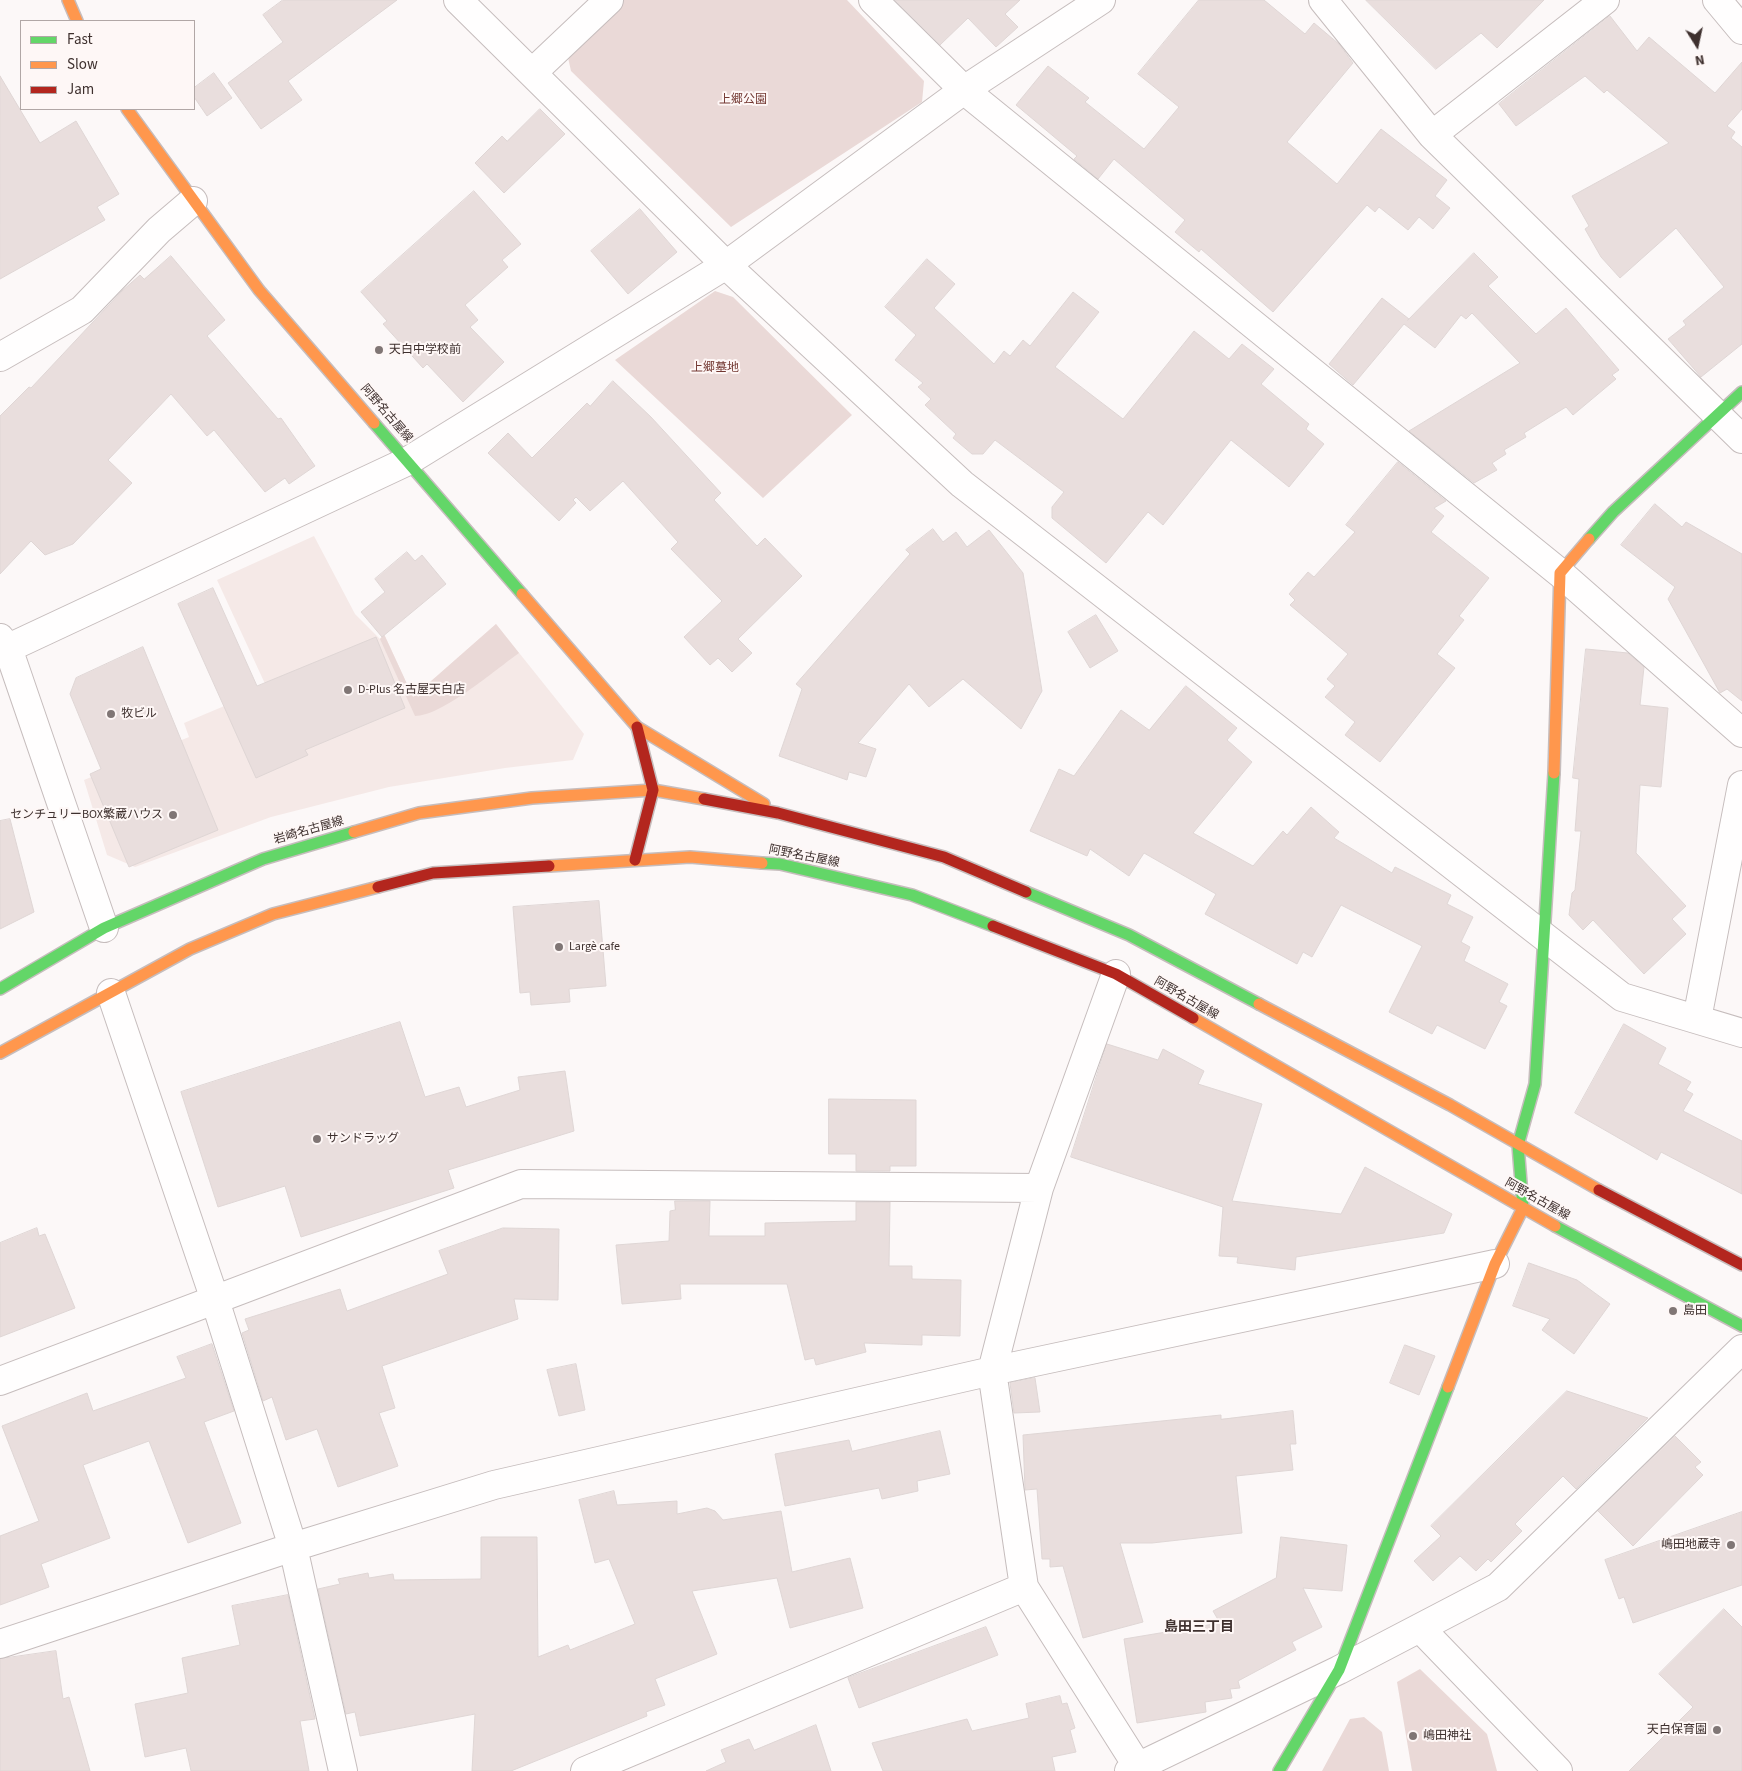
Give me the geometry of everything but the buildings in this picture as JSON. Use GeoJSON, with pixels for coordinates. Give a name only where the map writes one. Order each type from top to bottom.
{"type":"FeatureCollection","features":[{"type":"Feature","properties":{"kind":"main road"},"geometry":{"type":"LineString","coordinates":[[68,0],[77,20]]}},
{"type":"Feature","properties":{"kind":"main road","name":"阿野名古屋線"},"geometry":{"type":"LineString","coordinates":[[128,110],[259,290],[637,726],[778,813]]}},
{"type":"Feature","properties":{"kind":"main road"},"geometry":{"type":"LineString","coordinates":[[1279,1771],[1339,1670],[1495,1264],[1523,1209],[1518,1146],[1535,1084],[1554,789],[1560,573],[1614,512],[1742,392]]}},
{"type":"Feature","properties":{"kind":"main road","name":"阿野名古屋線"},"geometry":{"type":"LineString","coordinates":[[637,726],[654,790],[778,813],[944,857],[1129,935],[1450,1105],[1518,1146],[1742,1265]]}},
{"type":"Feature","properties":{"kind":"main road"},"geometry":{"type":"LineString","coordinates":[[0,1053],[190,950],[273,914],[423,876],[635,860],[654,790]]}},
{"type":"Feature","properties":{"kind":"main road","name":"岩崎名古屋線"},"geometry":{"type":"LineString","coordinates":[[0,989],[104,928],[263,859],[419,813],[532,798],[654,790]]}},
{"type":"Feature","properties":{"kind":"main road","name":"阿野名古屋線"},"geometry":{"type":"LineString","coordinates":[[635,860],[690,857],[780,864],[912,895],[1116,974],[1523,1209],[1742,1326]]}},
{"type":"Feature","properties":{"kind":"street"},"geometry":{"type":"LineString","coordinates":[[458,0],[533,72],[726,265],[962,484],[1622,997],[1742,1034]]}},
{"type":"Feature","properties":{"kind":"street"},"geometry":{"type":"LineString","coordinates":[[533,72],[609,0]]}},
{"type":"Feature","properties":{"kind":"street"},"geometry":{"type":"LineString","coordinates":[[873,0],[964,90],[1560,573],[1742,733]]}},
{"type":"Feature","properties":{"kind":"street"},"geometry":{"type":"LineString","coordinates":[[104,928],[3,646],[408,461],[726,265],[964,90],[1101,0]]}},
{"type":"Feature","properties":{"kind":"street"},"geometry":{"type":"LineString","coordinates":[[1323,0],[1432,135],[1742,439]]}},
{"type":"Feature","properties":{"kind":"street"},"geometry":{"type":"LineString","coordinates":[[1432,135],[1605,0]]}},
{"type":"Feature","properties":{"kind":"street"},"geometry":{"type":"LineString","coordinates":[[1717,0],[1742,30]]}},
{"type":"Feature","properties":{"kind":"street"},"geometry":{"type":"LineString","coordinates":[[0,357],[82,310],[159,230],[193,201]]}},
{"type":"Feature","properties":{"kind":"street"},"geometry":{"type":"LineString","coordinates":[[1697,1019],[1742,785]]}},
{"type":"Feature","properties":{"kind":"street"},"geometry":{"type":"LineString","coordinates":[[1116,974],[1039,1188],[992,1371],[1024,1587],[1134,1769],[1339,1670],[1498,1587],[1742,1349]]}},
{"type":"Feature","properties":{"kind":"street"},"geometry":{"type":"LineString","coordinates":[[111,993],[215,1300],[293,1547],[342,1771]]}},
{"type":"Feature","properties":{"kind":"street"},"geometry":{"type":"LineString","coordinates":[[0,1381],[521,1184],[1039,1188]]}},
{"type":"Feature","properties":{"kind":"street"},"geometry":{"type":"LineString","coordinates":[[0,1644],[293,1547],[494,1485],[992,1371],[1495,1264]]}},
{"type":"Feature","properties":{"kind":"street"},"geometry":{"type":"LineString","coordinates":[[585,1771],[1024,1587]]}},
{"type":"Feature","properties":{"kind":"street"},"geometry":{"type":"LineString","coordinates":[[1420,1628],[1558,1771]]}},
{"type":"Feature","properties":{"kind":"shaded area"},"geometry":{"type":"Polygon","coordinates":[[[314,536],[355,614],[380,639],[384,634],[413,697],[496,624],[584,734],[573,760],[505,768],[389,787],[271,817],[135,867],[107,855],[84,780],[189,737],[184,723],[267,688],[217,580],[314,536]]]}},
{"type":"Feature","properties":{"kind":"green space","name":"上郷公園"},"geometry":{"type":"Polygon","coordinates":[[[623,0],[847,0],[924,81],[922,102],[731,227],[571,71],[567,53],[623,0]]]}},
{"type":"Feature","properties":{"kind":"green space","name":"上郷墓地"},"geometry":{"type":"Polygon","coordinates":[[[715,291],[733,297],[852,415],[763,498],[615,360],[715,291]]]}},
{"type":"Feature","properties":{"kind":"green space"},"geometry":{"type":"Polygon","coordinates":[[[496,624],[519,653],[453,701],[439,709],[415,716],[380,639],[384,634],[413,697],[496,624]]]}},
{"type":"Feature","properties":{"kind":"green space"},"geometry":{"type":"Polygon","coordinates":[[[1420,1669],[1487,1734],[1497,1771],[1412,1771],[1397,1682],[1420,1669]]]}},
{"type":"Feature","properties":{"kind":"green space"},"geometry":{"type":"Polygon","coordinates":[[[1364,1717],[1382,1732],[1389,1771],[1322,1771],[1350,1719],[1364,1717]]]}},
{"type":"Feature","properties":{"kind":"traffic: fast"},"geometry":{"type":"LineString","coordinates":[[1589,539],[1613,512],[1742,392]]}},
{"type":"Feature","properties":{"kind":"traffic: fast"},"geometry":{"type":"LineString","coordinates":[[374,423],[522,594]]}},
{"type":"Feature","properties":{"kind":"traffic: fast"},"geometry":{"type":"LineString","coordinates":[[1523,1208],[1518,1145],[1535,1084],[1554,773]]}},
{"type":"Feature","properties":{"kind":"traffic: fast"},"geometry":{"type":"LineString","coordinates":[[0,989],[104,928],[263,859],[354,832]]}},
{"type":"Feature","properties":{"kind":"traffic: fast"},"geometry":{"type":"LineString","coordinates":[[762,863],[780,864],[912,895],[993,926]]}},
{"type":"Feature","properties":{"kind":"traffic: fast"},"geometry":{"type":"LineString","coordinates":[[1026,892],[1129,935],[1259,1004]]}},
{"type":"Feature","properties":{"kind":"traffic: fast"},"geometry":{"type":"LineString","coordinates":[[1555,1226],[1742,1326]]}},
{"type":"Feature","properties":{"kind":"traffic: fast"},"geometry":{"type":"LineString","coordinates":[[1279,1771],[1339,1670],[1448,1387]]}},
{"type":"Feature","properties":{"kind":"traffic: slow"},"geometry":{"type":"LineString","coordinates":[[68,0],[77,20]]}},
{"type":"Feature","properties":{"kind":"traffic: slow"},"geometry":{"type":"LineString","coordinates":[[128,110],[259,290],[374,423]]}},
{"type":"Feature","properties":{"kind":"traffic: slow"},"geometry":{"type":"LineString","coordinates":[[1554,773],[1560,573],[1589,539]]}},
{"type":"Feature","properties":{"kind":"traffic: slow"},"geometry":{"type":"LineString","coordinates":[[522,594],[637,727],[764,804]]}},
{"type":"Feature","properties":{"kind":"traffic: slow"},"geometry":{"type":"LineString","coordinates":[[354,832],[419,813],[532,798],[653,790],[704,799]]}},
{"type":"Feature","properties":{"kind":"traffic: slow"},"geometry":{"type":"LineString","coordinates":[[549,866],[690,857],[762,863]]}},
{"type":"Feature","properties":{"kind":"traffic: slow"},"geometry":{"type":"LineString","coordinates":[[0,1053],[190,949],[273,914],[378,887]]}},
{"type":"Feature","properties":{"kind":"traffic: slow"},"geometry":{"type":"LineString","coordinates":[[1259,1004],[1450,1105],[1599,1190]]}},
{"type":"Feature","properties":{"kind":"traffic: slow"},"geometry":{"type":"LineString","coordinates":[[1193,1018],[1555,1226]]}},
{"type":"Feature","properties":{"kind":"traffic: slow"},"geometry":{"type":"LineString","coordinates":[[1448,1387],[1495,1264],[1523,1208]]}},
{"type":"Feature","properties":{"kind":"traffic: jam"},"geometry":{"type":"LineString","coordinates":[[635,860],[653,790],[637,727]]}},
{"type":"Feature","properties":{"kind":"traffic: jam"},"geometry":{"type":"LineString","coordinates":[[704,799],[778,813],[944,857],[1026,892]]}},
{"type":"Feature","properties":{"kind":"traffic: jam"},"geometry":{"type":"LineString","coordinates":[[378,887],[433,873],[549,866]]}},
{"type":"Feature","properties":{"kind":"traffic: jam"},"geometry":{"type":"LineString","coordinates":[[993,926],[1116,974],[1193,1018]]}},
{"type":"Feature","properties":{"kind":"traffic: jam"},"geometry":{"type":"LineString","coordinates":[[1599,1190],[1742,1265]]}},
{"type":"Feature","properties":{"kind":"place","name":"天白中学校前"},"geometry":{"type":"Point","coordinates":[379,350]}},
{"type":"Feature","properties":{"kind":"place","name":"D-Plus 名古屋天白店"},"geometry":{"type":"Point","coordinates":[348,690]}},
{"type":"Feature","properties":{"kind":"place","name":"牧ビル"},"geometry":{"type":"Point","coordinates":[111,714]}},
{"type":"Feature","properties":{"kind":"place","name":"センチュリーBOX繁蔵ハウス"},"geometry":{"type":"Point","coordinates":[173,815]}},
{"type":"Feature","properties":{"kind":"place","name":"Largè cafe"},"geometry":{"type":"Point","coordinates":[559,947]}},
{"type":"Feature","properties":{"kind":"place","name":"サンドラッグ"},"geometry":{"type":"Point","coordinates":[317,1139]}},
{"type":"Feature","properties":{"kind":"place","name":"島田"},"geometry":{"type":"Point","coordinates":[1673,1311]}},
{"type":"Feature","properties":{"kind":"place","name":"嶋田地蔵寺"},"geometry":{"type":"Point","coordinates":[1731,1545]}},
{"type":"Feature","properties":{"kind":"place","name":"天白保育園"},"geometry":{"type":"Point","coordinates":[1717,1730]}},
{"type":"Feature","properties":{"kind":"place","name":"嶋田神社"},"geometry":{"type":"Point","coordinates":[1413,1736]}},
{"type":"Feature","properties":{"kind":"district","name":"島田三丁目"},"geometry":{"type":"Point","coordinates":[1199,1628]}}]}
